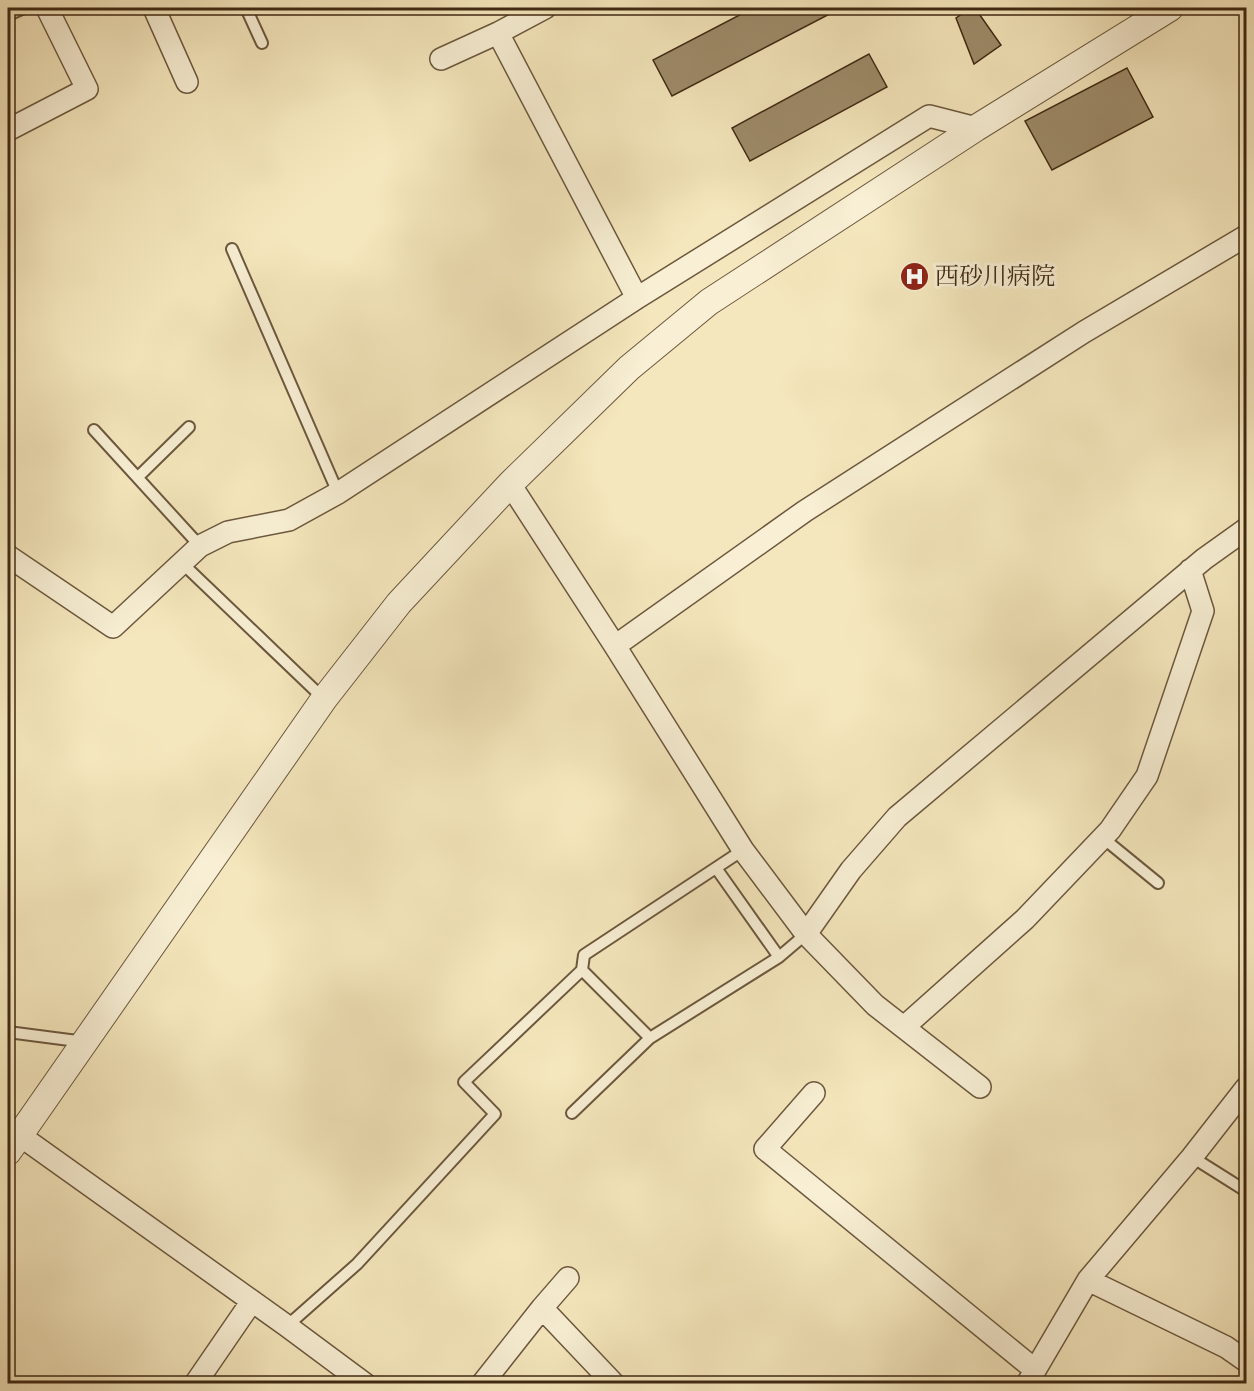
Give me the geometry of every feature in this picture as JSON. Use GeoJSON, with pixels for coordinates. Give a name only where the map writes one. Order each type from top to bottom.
{"type":"FeatureCollection","features":[{"type":"Feature","properties":{"kind":"street"},"geometry":{"type":"LineString","coordinates":[[8,130],[87,89],[47,8]]}},
{"type":"Feature","properties":{"kind":"street"},"geometry":{"type":"LineString","coordinates":[[154,8],[188,82]]}},
{"type":"Feature","properties":{"kind":"street"},"geometry":{"type":"LineString","coordinates":[[441,59],[498,33],[544,8]]}},
{"type":"Feature","properties":{"kind":"street"},"geometry":{"type":"LineString","coordinates":[[364,1383],[252,1301],[12,1138],[85,1042],[324,699],[399,603],[510,484],[629,368],[709,302],[976,128],[1170,8]]}},
{"type":"Feature","properties":{"kind":"street"},"geometry":{"type":"LineString","coordinates":[[498,33],[637,298]]}},
{"type":"Feature","properties":{"kind":"street"},"geometry":{"type":"LineString","coordinates":[[8,556],[113,627],[200,546],[228,532],[289,520],[339,493],[637,298],[929,116],[976,128]]}},
{"type":"Feature","properties":{"kind":"street"},"geometry":{"type":"LineString","coordinates":[[615,646],[805,511],[1084,332],[1246,236]]}},
{"type":"Feature","properties":{"kind":"street"},"geometry":{"type":"LineString","coordinates":[[510,484],[743,850],[806,934],[875,1005],[980,1087]]}},
{"type":"Feature","properties":{"kind":"street"},"geometry":{"type":"LineString","coordinates":[[806,934],[851,870],[897,817],[1190,570],[1246,529]]}},
{"type":"Feature","properties":{"kind":"street"},"geometry":{"type":"LineString","coordinates":[[904,1027],[1025,919],[1110,830],[1147,776],[1203,611],[1190,570]]}},
{"type":"Feature","properties":{"kind":"street"},"geometry":{"type":"LineString","coordinates":[[814,1093],[765,1149],[1030,1376],[1088,1280],[1192,1157],[1246,1088]]}},
{"type":"Feature","properties":{"kind":"street"},"geometry":{"type":"LineString","coordinates":[[482,1383],[568,1278]]}},
{"type":"Feature","properties":{"kind":"street"},"geometry":{"type":"LineString","coordinates":[[1088,1280],[1226,1347],[1246,1361]]}},
{"type":"Feature","properties":{"kind":"street"},"geometry":{"type":"LineString","coordinates":[[195,1383],[252,1301]]}},
{"type":"Feature","properties":{"kind":"street"},"geometry":{"type":"LineString","coordinates":[[542,1308],[614,1383]]}},
{"type":"Feature","properties":{"kind":"lane"},"geometry":{"type":"LineString","coordinates":[[8,15],[24,8]]}},
{"type":"Feature","properties":{"kind":"lane"},"geometry":{"type":"LineString","coordinates":[[246,8],[262,43]]}},
{"type":"Feature","properties":{"kind":"lane"},"geometry":{"type":"LineString","coordinates":[[232,249],[339,493]]}},
{"type":"Feature","properties":{"kind":"lane"},"geometry":{"type":"LineString","coordinates":[[138,477],[189,427]]}},
{"type":"Feature","properties":{"kind":"lane"},"geometry":{"type":"LineString","coordinates":[[94,430],[200,546]]}},
{"type":"Feature","properties":{"kind":"lane"},"geometry":{"type":"LineString","coordinates":[[181,562],[324,699]]}},
{"type":"Feature","properties":{"kind":"lane"},"geometry":{"type":"LineString","coordinates":[[1103,838],[1158,883]]}},
{"type":"Feature","properties":{"kind":"lane"},"geometry":{"type":"LineString","coordinates":[[287,1326],[357,1264],[495,1114],[464,1082],[582,970],[584,955],[743,850]]}},
{"type":"Feature","properties":{"kind":"lane"},"geometry":{"type":"LineString","coordinates":[[716,868],[779,957]]}},
{"type":"Feature","properties":{"kind":"lane"},"geometry":{"type":"LineString","coordinates":[[572,1113],[650,1038],[779,957],[806,934]]}},
{"type":"Feature","properties":{"kind":"lane"},"geometry":{"type":"LineString","coordinates":[[582,970],[650,1038]]}},
{"type":"Feature","properties":{"kind":"lane"},"geometry":{"type":"LineString","coordinates":[[8,1032],[85,1042]]}},
{"type":"Feature","properties":{"kind":"lane"},"geometry":{"type":"LineString","coordinates":[[1192,1157],[1246,1191]]}},
{"type":"Feature","properties":{"kind":"building"},"geometry":{"type":"Polygon","coordinates":[[[753,8],[841,8],[672,96],[653,60],[753,8]]]}},
{"type":"Feature","properties":{"kind":"building"},"geometry":{"type":"Polygon","coordinates":[[[971,8],[975,8],[1001,45],[974,64],[956,18],[971,8]]]}},
{"type":"Feature","properties":{"kind":"building"},"geometry":{"type":"Polygon","coordinates":[[[869,54],[887,87],[750,161],[732,128],[869,54]]]}},
{"type":"Feature","properties":{"kind":"building"},"geometry":{"type":"Polygon","coordinates":[[[1127,68],[1153,117],[1052,170],[1025,121],[1127,68]]]}},
{"type":"Feature","properties":{"kind":"place","name":"西砂川病院"},"geometry":{"type":"Point","coordinates":[914,277]}}]}
